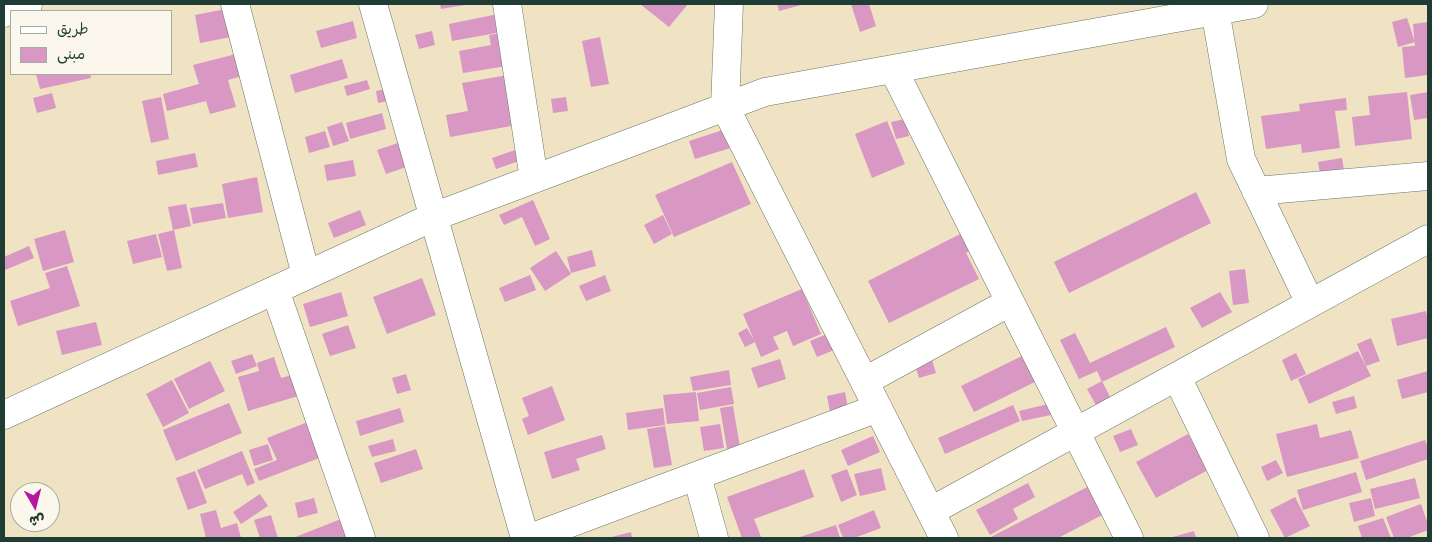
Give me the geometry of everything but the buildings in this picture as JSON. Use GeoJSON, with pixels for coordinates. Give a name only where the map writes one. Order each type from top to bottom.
{"type":"FeatureCollection","features":[{"type":"Feature","properties":{"kind":"street"},"geometry":{"type":"LineString","coordinates":[[235,4],[306,275]]}},
{"type":"Feature","properties":{"kind":"street"},"geometry":{"type":"LineString","coordinates":[[374,4],[525,538]]}},
{"type":"Feature","properties":{"kind":"street"},"geometry":{"type":"LineString","coordinates":[[507,4],[534,179]]}},
{"type":"Feature","properties":{"kind":"street"},"geometry":{"type":"LineString","coordinates":[[729,4],[725,107],[944,538]]}},
{"type":"Feature","properties":{"kind":"street"},"geometry":{"type":"LineString","coordinates":[[4,415],[433,217],[765,92],[1215,7],[1254,4]]}},
{"type":"Feature","properties":{"kind":"street"},"geometry":{"type":"LineString","coordinates":[[1215,7],[1241,159],[1310,303]]}},
{"type":"Feature","properties":{"kind":"street"},"geometry":{"type":"LineString","coordinates":[[893,69],[1129,538]]}},
{"type":"Feature","properties":{"kind":"street"},"geometry":{"type":"LineString","coordinates":[[1256,191],[1428,176]]}},
{"type":"Feature","properties":{"kind":"street"},"geometry":{"type":"LineString","coordinates":[[931,512],[1428,239]]}},
{"type":"Feature","properties":{"kind":"street"},"geometry":{"type":"LineString","coordinates":[[275,290],[361,538]]}},
{"type":"Feature","properties":{"kind":"street"},"geometry":{"type":"LineString","coordinates":[[865,381],[1010,302]]}},
{"type":"Feature","properties":{"kind":"street"},"geometry":{"type":"LineString","coordinates":[[1177,376],[1256,538]]}},
{"type":"Feature","properties":{"kind":"street"},"geometry":{"type":"LineString","coordinates":[[530,538],[878,408]]}},
{"type":"Feature","properties":{"kind":"street"},"geometry":{"type":"LineString","coordinates":[[697,476],[714,538]]}}]}
